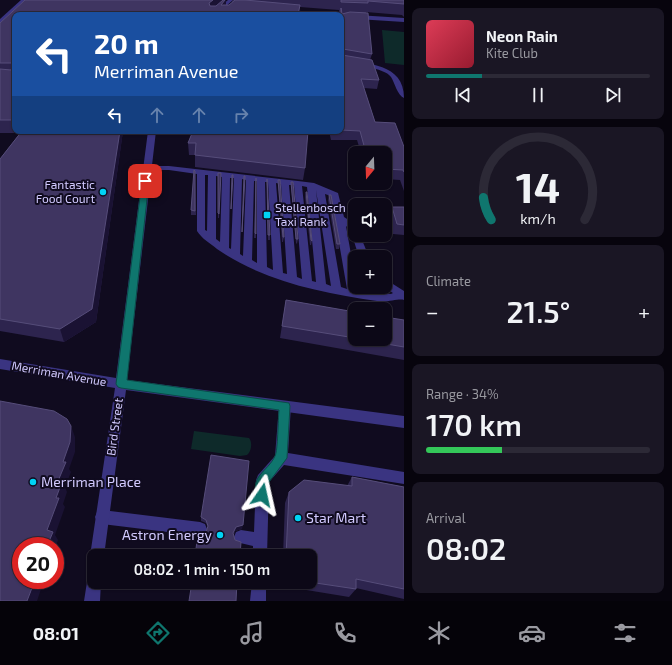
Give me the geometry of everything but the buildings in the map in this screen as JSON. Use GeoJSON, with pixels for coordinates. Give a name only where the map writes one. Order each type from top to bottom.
{"type":"FeatureCollection","features":[{"type":"Feature","properties":{"kind":"street"},"geometry":{"type":"LineString","coordinates":[[0,22],[24,0]]}},
{"type":"Feature","properties":{"kind":"street"},"geometry":{"type":"LineString","coordinates":[[217,12],[231,0]]}},
{"type":"Feature","properties":{"kind":"street"},"geometry":{"type":"LineString","coordinates":[[225,5],[234,7]]}},
{"type":"Feature","properties":{"kind":"street"},"geometry":{"type":"LineString","coordinates":[[344,17],[404,20]]}},
{"type":"Feature","properties":{"kind":"street"},"geometry":{"type":"LineString","coordinates":[[344,62],[384,69],[393,75],[404,96]]}},
{"type":"Feature","properties":{"kind":"street","name":"Bird Street"},"geometry":{"type":"LineString","coordinates":[[98,549],[121,384],[152,134]]}},
{"type":"Feature","properties":{"kind":"street"},"geometry":{"type":"LineString","coordinates":[[147,168],[169,168],[298,183],[311,185],[335,195],[348,264]]}},
{"type":"Feature","properties":{"kind":"street"},"geometry":{"type":"LineString","coordinates":[[200,172],[201,231],[212,241],[224,250],[247,263],[262,269],[306,284],[348,292]]}},
{"type":"Feature","properties":{"kind":"street"},"geometry":{"type":"LineString","coordinates":[[212,173],[212,241]]}},
{"type":"Feature","properties":{"kind":"street"},"geometry":{"type":"LineString","coordinates":[[224,250],[226,175]]}},
{"type":"Feature","properties":{"kind":"street"},"geometry":{"type":"LineString","coordinates":[[235,256],[238,176]]}},
{"type":"Feature","properties":{"kind":"street"},"geometry":{"type":"LineString","coordinates":[[247,263],[250,177]]}},
{"type":"Feature","properties":{"kind":"street"},"geometry":{"type":"LineString","coordinates":[[261,179],[262,269]]}},
{"type":"Feature","properties":{"kind":"street"},"geometry":{"type":"LineString","coordinates":[[272,180],[278,274]]}},
{"type":"Feature","properties":{"kind":"street"},"geometry":{"type":"LineString","coordinates":[[285,182],[292,279]]}},
{"type":"Feature","properties":{"kind":"street"},"geometry":{"type":"LineString","coordinates":[[298,183],[306,284]]}},
{"type":"Feature","properties":{"kind":"street"},"geometry":{"type":"LineString","coordinates":[[311,185],[321,287]]}},
{"type":"Feature","properties":{"kind":"street"},"geometry":{"type":"LineString","coordinates":[[320,188],[337,291]]}},
{"type":"Feature","properties":{"kind":"street"},"geometry":{"type":"LineString","coordinates":[[340,218],[348,223]]}},
{"type":"Feature","properties":{"kind":"street"},"geometry":{"type":"LineString","coordinates":[[392,288],[402,295]]}},
{"type":"Feature","properties":{"kind":"street"},"geometry":{"type":"LineString","coordinates":[[361,294],[392,298],[402,295]]}},
{"type":"Feature","properties":{"kind":"street","name":"Merriman Avenue"},"geometry":{"type":"LineString","coordinates":[[0,364],[121,384],[404,422]]}},
{"type":"Feature","properties":{"kind":"street"},"geometry":{"type":"LineString","coordinates":[[260,549],[263,480],[281,458],[285,406]]}},
{"type":"Feature","properties":{"kind":"street"},"geometry":{"type":"LineString","coordinates":[[281,458],[404,478]]}},
{"type":"Feature","properties":{"kind":"street"},"geometry":{"type":"LineString","coordinates":[[102,517],[152,522],[200,530]]}},
{"type":"Feature","properties":{"kind":"street"},"geometry":{"type":"LineString","coordinates":[[241,537],[260,540]]}},
{"type":"Feature","properties":{"kind":"street"},"geometry":{"type":"LineString","coordinates":[[92,601],[93,589]]}},
{"type":"Feature","properties":{"kind":"street"},"geometry":{"type":"LineString","coordinates":[[258,601],[259,589]]}},
{"type":"Feature","properties":{"kind":"green space"},"geometry":{"type":"Polygon","coordinates":[[[382,30],[404,32],[404,65],[385,63],[382,30]]]}},
{"type":"Feature","properties":{"kind":"green space"},"geometry":{"type":"Polygon","coordinates":[[[194,431],[249,438],[251,442],[250,450],[247,455],[240,456],[191,449],[194,431]]]}},
{"type":"Feature","properties":{"kind":"place","name":"Fantastic Food Court"},"geometry":{"type":"Point","coordinates":[103,192]}},
{"type":"Feature","properties":{"kind":"place","name":"Stellenbosch Taxi Rank"},"geometry":{"type":"Point","coordinates":[267,215]}},
{"type":"Feature","properties":{"kind":"place","name":"Merriman Place"},"geometry":{"type":"Point","coordinates":[33,482]}},
{"type":"Feature","properties":{"kind":"place","name":"Star Mart"},"geometry":{"type":"Point","coordinates":[298,518]}},
{"type":"Feature","properties":{"kind":"place","name":"Astron Energy"},"geometry":{"type":"Point","coordinates":[220,535]}},
{"type":"Feature","properties":{"kind":"route"},"geometry":{"type":"LineString","coordinates":[[145,181],[121,384],[285,406],[281,458],[263,480],[262,495]]}}]}
